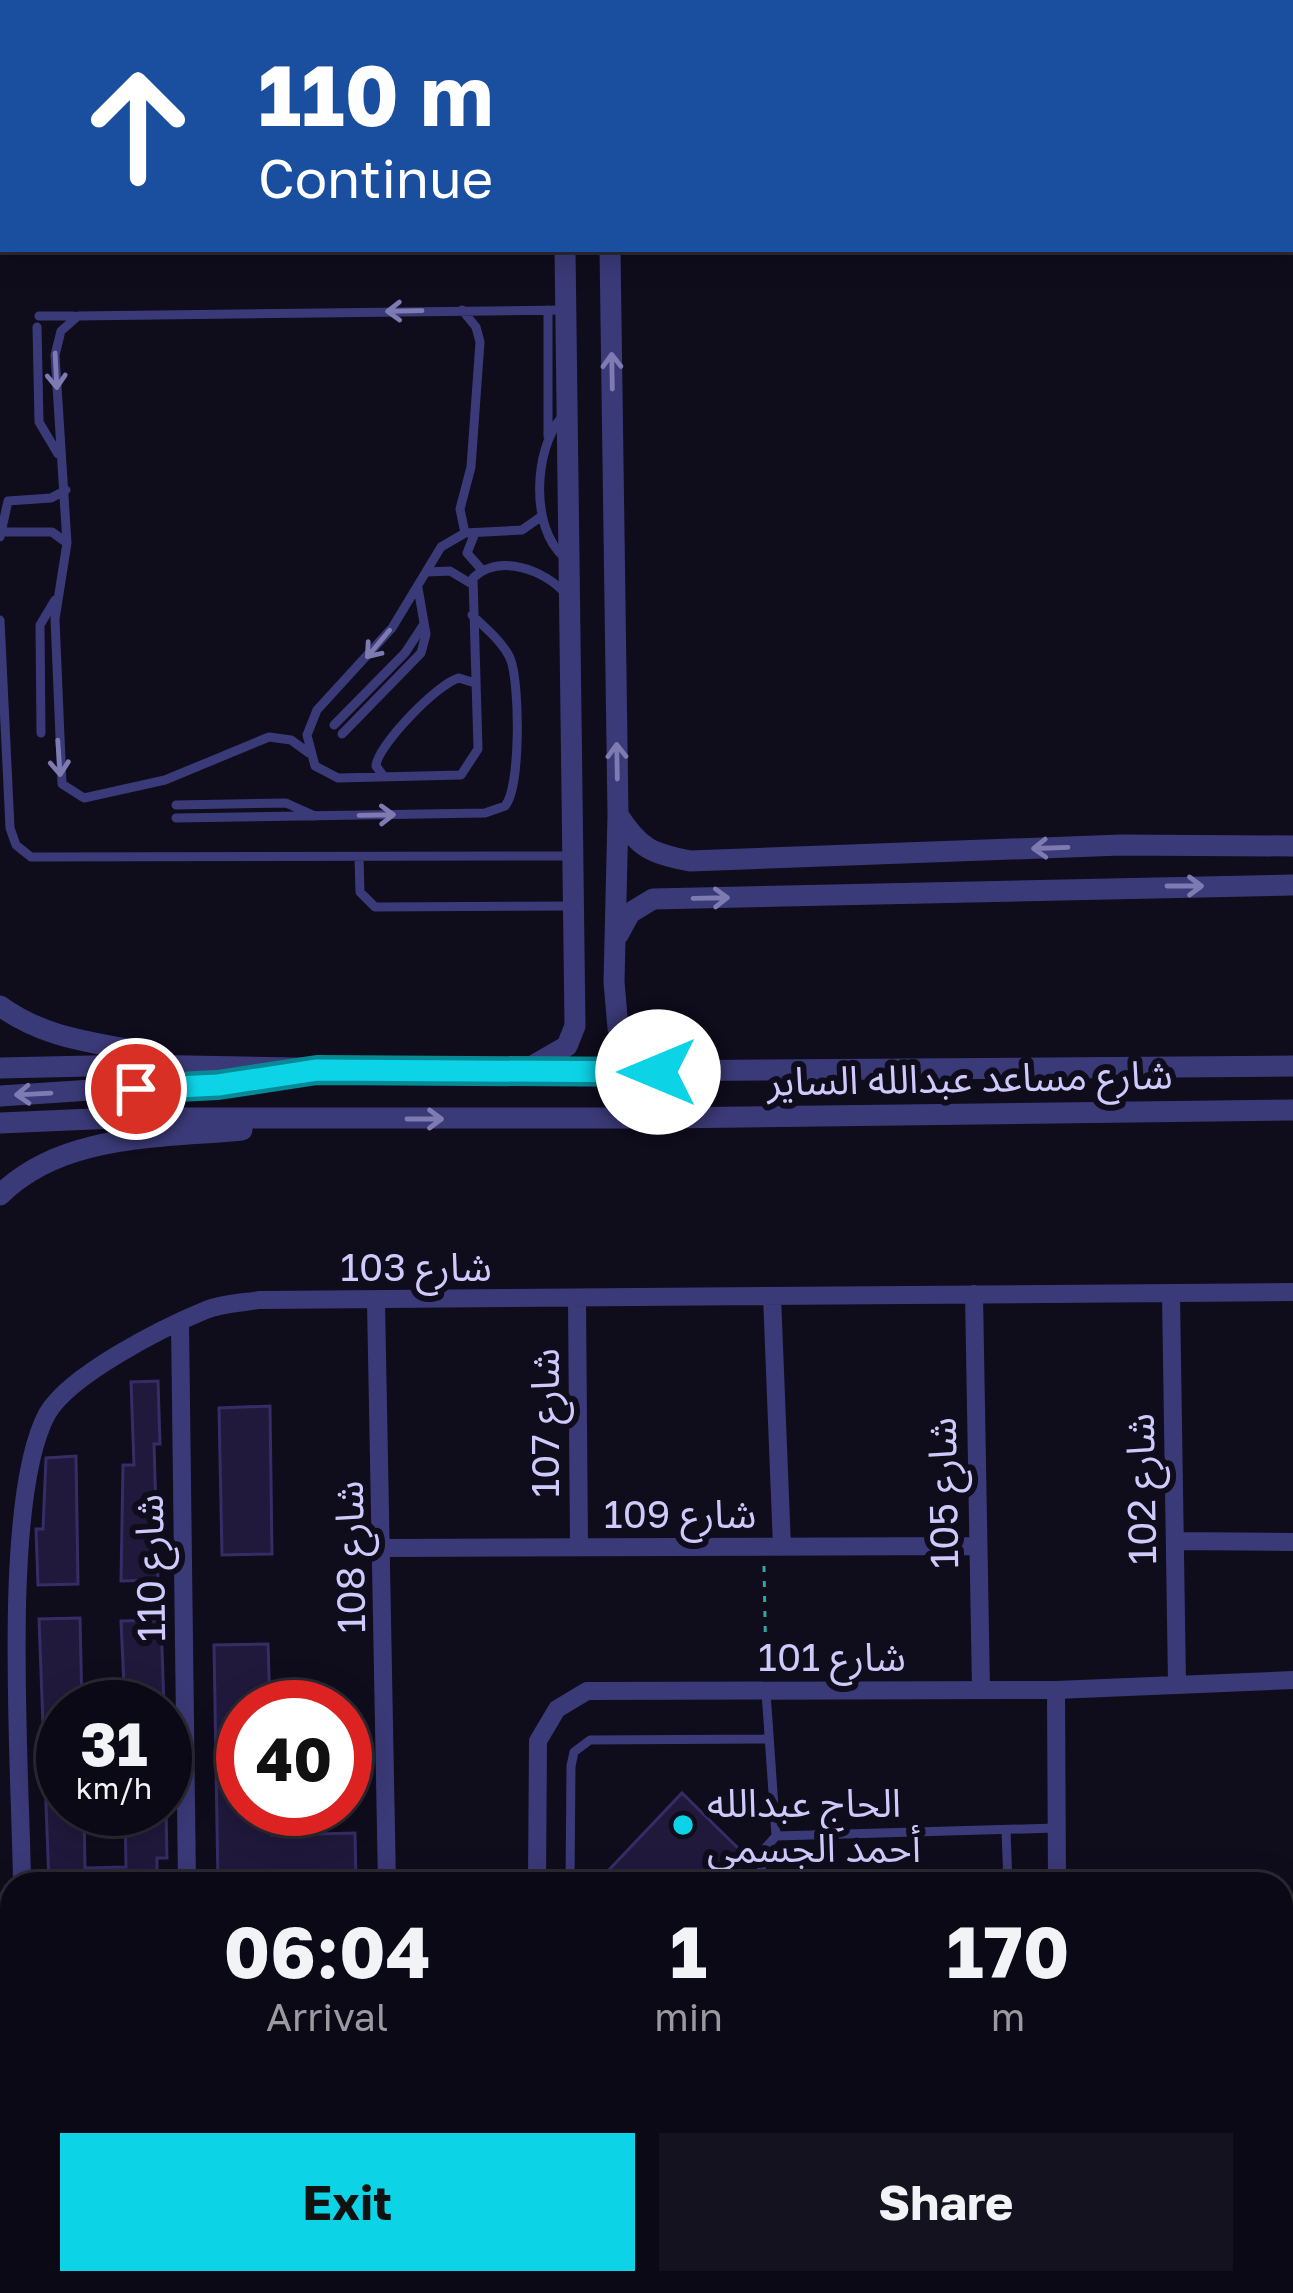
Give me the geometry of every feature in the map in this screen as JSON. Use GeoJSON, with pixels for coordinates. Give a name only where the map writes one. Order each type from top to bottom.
{"type":"FeatureCollection","features":[{"type":"Feature","properties":{"kind":"street"},"geometry":{"type":"LineString","coordinates":[[520,1072],[567,1046],[575,1026],[565,414],[556,310],[565,252]]}},
{"type":"Feature","properties":{"kind":"street"},"geometry":{"type":"LineString","coordinates":[[610,252],[618,1028],[631,1048],[647,1058],[704,1071]]}},
{"type":"Feature","properties":{"kind":"street"},"geometry":{"type":"LineString","coordinates":[[618,815],[636,843],[651,854],[690,861],[1121,845],[1293,846]]}},
{"type":"Feature","properties":{"kind":"street"},"geometry":{"type":"LineString","coordinates":[[1121,845],[1107,866],[1121,886]]}},
{"type":"Feature","properties":{"kind":"street"},"geometry":{"type":"LineString","coordinates":[[615,941],[629,913],[653,899],[1293,885]]}},
{"type":"Feature","properties":{"kind":"street"},"geometry":{"type":"LineString","coordinates":[[575,981],[595,987],[614,982]]}},
{"type":"Feature","properties":{"kind":"street"},"geometry":{"type":"LineString","coordinates":[[0,1006],[26,1025],[62,1039],[201,1065]]}},
{"type":"Feature","properties":{"kind":"street","name":"شارع مساعد عبدالله الساير"},"geometry":{"type":"LineString","coordinates":[[0,1068],[201,1065],[520,1072],[1290,1064]]}},
{"type":"Feature","properties":{"kind":"street"},"geometry":{"type":"LineString","coordinates":[[0,1096],[218,1085],[317,1070]]}},
{"type":"Feature","properties":{"kind":"street","name":"شارع مساعد عبدالله الساير"},"geometry":{"type":"LineString","coordinates":[[0,1123],[115,1118],[1293,1114]]}},
{"type":"Feature","properties":{"kind":"street"},"geometry":{"type":"LineString","coordinates":[[0,1195],[41,1164],[73,1150],[308,1120]]}},
{"type":"Feature","properties":{"kind":"street","name":"شارع 103"},"geometry":{"type":"LineString","coordinates":[[22,1872],[20,1598],[28,1458],[50,1409],[94,1371],[210,1307],[259,1300],[1293,1292]]}},
{"type":"Feature","properties":{"kind":"street","name":"شارع 105"},"geometry":{"type":"LineString","coordinates":[[974,1294],[981,1690]]}},
{"type":"Feature","properties":{"kind":"street","name":"شارع 102"},"geometry":{"type":"LineString","coordinates":[[1171,1294],[1177,1683]]}},
{"type":"Feature","properties":{"kind":"street"},"geometry":{"type":"LineString","coordinates":[[772,1296],[773,1547]]}},
{"type":"Feature","properties":{"kind":"street","name":"شارع 107"},"geometry":{"type":"LineString","coordinates":[[578,1299],[579,1546]]}},
{"type":"Feature","properties":{"kind":"street","name":"شارع 108"},"geometry":{"type":"LineString","coordinates":[[376,1301],[387,1872]]}},
{"type":"Feature","properties":{"kind":"street","name":"شارع 110"},"geometry":{"type":"LineString","coordinates":[[180,1322],[187,1872]]}},
{"type":"Feature","properties":{"kind":"street"},"geometry":{"type":"LineString","coordinates":[[1175,1540],[1293,1542]]}},
{"type":"Feature","properties":{"kind":"street","name":"شارع 109"},"geometry":{"type":"LineString","coordinates":[[384,1548],[976,1546]]}},
{"type":"Feature","properties":{"kind":"street","name":"شارع 101"},"geometry":{"type":"LineString","coordinates":[[537,1872],[538,1741],[557,1709],[587,1691],[1056,1690],[1293,1679]]}},
{"type":"Feature","properties":{"kind":"street"},"geometry":{"type":"LineString","coordinates":[[1056,1690],[1057,1872]]}},
{"type":"Feature","properties":{"kind":"lane"},"geometry":{"type":"LineString","coordinates":[[462,310],[476,327],[479,342],[471,467],[460,508],[470,533],[467,553],[482,570],[537,571],[566,594]]}},
{"type":"Feature","properties":{"kind":"lane"},"geometry":{"type":"LineString","coordinates":[[62,459],[39,422],[38,322],[78,316],[556,310],[542,516],[549,541],[566,559]]}},
{"type":"Feature","properties":{"kind":"lane"},"geometry":{"type":"LineString","coordinates":[[78,316],[61,331],[55,347],[68,543],[58,596],[58,775],[75,796],[93,798],[165,780],[258,739],[291,740],[309,753],[325,775],[451,778],[469,769],[478,749],[470,584],[482,570]]}},
{"type":"Feature","properties":{"kind":"lane"},"geometry":{"type":"LineString","coordinates":[[548,436],[565,414]]}},
{"type":"Feature","properties":{"kind":"lane"},"geometry":{"type":"LineString","coordinates":[[66,490],[51,498],[8,501],[0,535],[52,532],[68,543]]}},
{"type":"Feature","properties":{"kind":"lane"},"geometry":{"type":"LineString","coordinates":[[309,753],[308,735],[317,710],[373,652],[447,541],[470,533],[522,530],[542,516]]}},
{"type":"Feature","properties":{"kind":"lane"},"geometry":{"type":"LineString","coordinates":[[428,572],[450,571],[470,584]]}},
{"type":"Feature","properties":{"kind":"lane"},"geometry":{"type":"LineString","coordinates":[[338,730],[424,624],[418,588]]}},
{"type":"Feature","properties":{"kind":"lane"},"geometry":{"type":"LineString","coordinates":[[41,733],[40,626],[58,596]]}},
{"type":"Feature","properties":{"kind":"lane"},"geometry":{"type":"LineString","coordinates":[[176,818],[485,813],[510,801],[516,787],[513,666],[502,646],[471,615]]}},
{"type":"Feature","properties":{"kind":"lane"},"geometry":{"type":"LineString","coordinates":[[0,620],[10,828],[22,852],[51,861],[572,856]]}},
{"type":"Feature","properties":{"kind":"lane"},"geometry":{"type":"LineString","coordinates":[[384,778],[376,766],[380,751],[442,685],[459,678],[475,683]]}},
{"type":"Feature","properties":{"kind":"lane"},"geometry":{"type":"LineString","coordinates":[[176,805],[286,803],[315,816]]}},
{"type":"Feature","properties":{"kind":"lane"},"geometry":{"type":"LineString","coordinates":[[359,858],[360,892],[375,907],[573,906]]}},
{"type":"Feature","properties":{"kind":"lane"},"geometry":{"type":"LineString","coordinates":[[762,1872],[761,1853],[776,1836],[766,1690]]}},
{"type":"Feature","properties":{"kind":"lane"},"geometry":{"type":"LineString","coordinates":[[571,1872],[571,1766],[580,1745],[590,1740],[769,1739]]}},
{"type":"Feature","properties":{"kind":"lane"},"geometry":{"type":"LineString","coordinates":[[776,1836],[1056,1828]]}},
{"type":"Feature","properties":{"kind":"lane"},"geometry":{"type":"LineString","coordinates":[[1006,1830],[1008,1872]]}},
{"type":"Feature","properties":{"kind":"path"},"geometry":{"type":"LineString","coordinates":[[766,1690],[773,1547]]}},
{"type":"Feature","properties":{"kind":"building"},"geometry":{"type":"Polygon","coordinates":[[[158,1381],[160,1444],[154,1444],[158,1580],[121,1581],[123,1465],[134,1465],[131,1382],[158,1381]]]}},
{"type":"Feature","properties":{"kind":"building"},"geometry":{"type":"Polygon","coordinates":[[[270,1406],[272,1554],[222,1555],[219,1408],[270,1406]]]}},
{"type":"Feature","properties":{"kind":"building"},"geometry":{"type":"Polygon","coordinates":[[[76,1456],[78,1584],[38,1585],[36,1529],[43,1529],[46,1458],[76,1456]]]}},
{"type":"Feature","properties":{"kind":"building"},"geometry":{"type":"Polygon","coordinates":[[[80,1618],[81,1680],[41,1680],[39,1619],[80,1618]]]}},
{"type":"Feature","properties":{"kind":"building"},"geometry":{"type":"Polygon","coordinates":[[[161,1620],[163,1680],[124,1680],[121,1621],[161,1620]]]}},
{"type":"Feature","properties":{"kind":"building"},"geometry":{"type":"Polygon","coordinates":[[[268,1644],[269,1680],[216,1680],[216,1764],[214,1645],[268,1644]]]}},
{"type":"Feature","properties":{"kind":"building","name":"الحاج عبدالله أحمد الجسمي"},"geometry":{"type":"Polygon","coordinates":[[[682,1793],[748,1858],[733,1872],[607,1872],[682,1793]]]}},
{"type":"Feature","properties":{"kind":"building"},"geometry":{"type":"Polygon","coordinates":[[[47,1836],[84,1836],[85,1868],[126,1867],[125,1836],[167,1836],[167,1858],[157,1858],[157,1872],[49,1872],[47,1836]]]}},
{"type":"Feature","properties":{"kind":"building"},"geometry":{"type":"Polygon","coordinates":[[[217,1836],[355,1836],[356,1872],[218,1872],[217,1836]]]}},
{"type":"Feature","properties":{"kind":"place","name":"الحاج عبدالله أحمد الجسمي"},"geometry":{"type":"Point","coordinates":[683,1825]}},
{"type":"Feature","properties":{"kind":"route"},"geometry":{"type":"LineString","coordinates":[[136,1089],[218,1085],[317,1070],[658,1072]]}}]}
